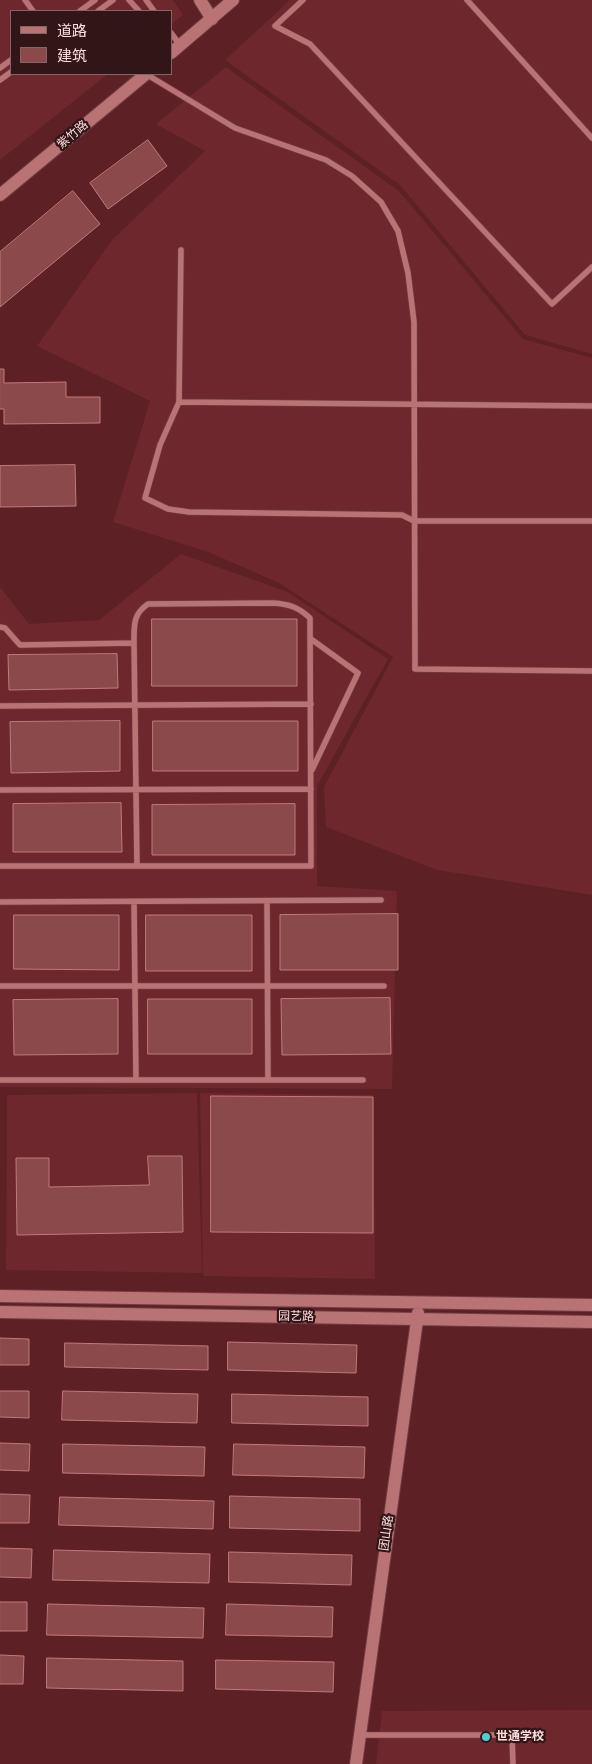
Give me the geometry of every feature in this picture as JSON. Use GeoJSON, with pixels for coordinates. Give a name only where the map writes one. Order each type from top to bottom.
{"type":"FeatureCollection","features":[{"type":"Feature","properties":{"kind":"street"},"geometry":{"type":"LineString","coordinates":[[200,0],[212,19]]}},
{"type":"Feature","properties":{"kind":"street"},"geometry":{"type":"LineString","coordinates":[[174,50],[233,0]]}},
{"type":"Feature","properties":{"kind":"street","name":"紫竹路"},"geometry":{"type":"LineString","coordinates":[[0,195],[145,75]]}},
{"type":"Feature","properties":{"kind":"street","name":"园艺路"},"geometry":{"type":"LineString","coordinates":[[0,1296],[592,1305]]}},
{"type":"Feature","properties":{"kind":"street","name":"团山路"},"geometry":{"type":"LineString","coordinates":[[356,1764],[420,1302]]}},
{"type":"Feature","properties":{"kind":"street","name":"园艺路"},"geometry":{"type":"LineString","coordinates":[[0,1312],[592,1322]]}},
{"type":"Feature","properties":{"kind":"lane"},"geometry":{"type":"LineString","coordinates":[[81,10],[95,0]]}},
{"type":"Feature","properties":{"kind":"lane"},"geometry":{"type":"LineString","coordinates":[[99,10],[114,0]]}},
{"type":"Feature","properties":{"kind":"lane"},"geometry":{"type":"LineString","coordinates":[[130,0],[138,10]]}},
{"type":"Feature","properties":{"kind":"lane"},"geometry":{"type":"LineString","coordinates":[[303,0],[275,26],[310,44],[552,304],[592,267]]}},
{"type":"Feature","properties":{"kind":"lane"},"geometry":{"type":"LineString","coordinates":[[467,0],[592,138]]}},
{"type":"Feature","properties":{"kind":"lane"},"geometry":{"type":"LineString","coordinates":[[148,75],[235,128],[326,160],[352,176],[381,202],[398,232],[408,273],[414,322],[415,669],[592,671]]}},
{"type":"Feature","properties":{"kind":"lane"},"geometry":{"type":"LineString","coordinates":[[180,250],[179,402],[160,445],[145,498],[168,509],[189,512],[402,515],[414,520],[592,521]]}},
{"type":"Feature","properties":{"kind":"lane"},"geometry":{"type":"LineString","coordinates":[[179,402],[592,406]]}},
{"type":"Feature","properties":{"kind":"lane"},"geometry":{"type":"LineString","coordinates":[[0,866],[137,866],[311,866],[312,639],[310,618],[300,608],[289,604],[148,604],[139,610],[134,619],[137,866]]}},
{"type":"Feature","properties":{"kind":"lane"},"geometry":{"type":"LineString","coordinates":[[0,628],[5,628],[20,645],[134,643]]}},
{"type":"Feature","properties":{"kind":"lane"},"geometry":{"type":"LineString","coordinates":[[311,772],[358,673],[312,639]]}},
{"type":"Feature","properties":{"kind":"lane"},"geometry":{"type":"LineString","coordinates":[[0,706],[311,704]]}},
{"type":"Feature","properties":{"kind":"lane"},"geometry":{"type":"LineString","coordinates":[[0,790],[311,789]]}},
{"type":"Feature","properties":{"kind":"lane"},"geometry":{"type":"LineString","coordinates":[[0,902],[381,900]]}},
{"type":"Feature","properties":{"kind":"lane"},"geometry":{"type":"LineString","coordinates":[[266,901],[268,1080]]}},
{"type":"Feature","properties":{"kind":"lane"},"geometry":{"type":"LineString","coordinates":[[134,902],[136,1080]]}},
{"type":"Feature","properties":{"kind":"lane"},"geometry":{"type":"LineString","coordinates":[[0,986],[384,986]]}},
{"type":"Feature","properties":{"kind":"lane"},"geometry":{"type":"LineString","coordinates":[[0,1080],[363,1080]]}},
{"type":"Feature","properties":{"kind":"lane"},"geometry":{"type":"LineString","coordinates":[[360,1735],[512,1735],[512,1764]]}},
{"type":"Feature","properties":{"kind":"shaded area"},"geometry":{"type":"Polygon","coordinates":[[[0,0],[173,0],[183,15],[172,23],[172,10],[10,10],[10,75],[107,75],[0,160],[0,0]]]}},
{"type":"Feature","properties":{"kind":"shaded area"},"geometry":{"type":"Polygon","coordinates":[[[290,0],[592,0],[592,354],[525,335],[400,185],[225,60],[290,0]]]}},
{"type":"Feature","properties":{"kind":"shaded area"},"geometry":{"type":"Polygon","coordinates":[[[226,67],[399,191],[523,339],[592,358],[592,895],[437,870],[326,827],[324,787],[393,657],[279,583],[208,552],[113,522],[150,401],[37,346],[112,240],[205,151],[156,124],[226,67]]]}},
{"type":"Feature","properties":{"kind":"shaded area"},"geometry":{"type":"Polygon","coordinates":[[[181,554],[288,592],[388,659],[317,786],[317,886],[397,891],[392,1089],[0,1087],[0,587],[29,624],[99,620],[181,554]]]}},
{"type":"Feature","properties":{"kind":"shaded area"},"geometry":{"type":"Polygon","coordinates":[[[197,1093],[202,1273],[6,1270],[7,1095],[197,1093]]]}},
{"type":"Feature","properties":{"kind":"shaded area"},"geometry":{"type":"Polygon","coordinates":[[[200,1093],[374,1095],[375,1279],[203,1276],[200,1093]]]}},
{"type":"Feature","properties":{"kind":"shaded area","name":"世通学校"},"geometry":{"type":"Polygon","coordinates":[[[592,1710],[592,1764],[376,1764],[382,1711],[592,1710]]]}},
{"type":"Feature","properties":{"kind":"building"},"geometry":{"type":"Polygon","coordinates":[[[148,140],[167,166],[108,209],[90,183],[148,140]]]}},
{"type":"Feature","properties":{"kind":"building"},"geometry":{"type":"Polygon","coordinates":[[[73,191],[100,224],[0,307],[0,252],[73,191]]]}},
{"type":"Feature","properties":{"kind":"building"},"geometry":{"type":"Polygon","coordinates":[[[0,369],[4,369],[4,383],[66,382],[66,397],[100,397],[100,423],[4,424],[4,409],[0,409],[0,369]]]}},
{"type":"Feature","properties":{"kind":"building"},"geometry":{"type":"Polygon","coordinates":[[[75,465],[76,506],[0,507],[0,466],[75,465]]]}},
{"type":"Feature","properties":{"kind":"building"},"geometry":{"type":"Polygon","coordinates":[[[152,619],[297,619],[297,686],[152,686],[152,619]]]}},
{"type":"Feature","properties":{"kind":"building"},"geometry":{"type":"Polygon","coordinates":[[[117,654],[118,688],[9,690],[8,655],[117,654]]]}},
{"type":"Feature","properties":{"kind":"building"},"geometry":{"type":"Polygon","coordinates":[[[120,721],[120,771],[11,773],[10,722],[120,721]]]}},
{"type":"Feature","properties":{"kind":"building"},"geometry":{"type":"Polygon","coordinates":[[[153,721],[298,721],[298,771],[153,771],[153,721]]]}},
{"type":"Feature","properties":{"kind":"building"},"geometry":{"type":"Polygon","coordinates":[[[121,803],[122,852],[13,852],[13,804],[121,803]]]}},
{"type":"Feature","properties":{"kind":"building"},"geometry":{"type":"Polygon","coordinates":[[[295,804],[295,855],[152,855],[152,805],[295,804]]]}},
{"type":"Feature","properties":{"kind":"building"},"geometry":{"type":"Polygon","coordinates":[[[398,914],[398,970],[280,970],[280,915],[398,914]]]}},
{"type":"Feature","properties":{"kind":"building"},"geometry":{"type":"Polygon","coordinates":[[[14,915],[119,915],[119,970],[14,969],[14,915]]]}},
{"type":"Feature","properties":{"kind":"building"},"geometry":{"type":"Polygon","coordinates":[[[146,915],[252,915],[252,971],[146,971],[146,915]]]}},
{"type":"Feature","properties":{"kind":"building"},"geometry":{"type":"Polygon","coordinates":[[[390,998],[391,1054],[282,1055],[281,999],[390,998]]]}},
{"type":"Feature","properties":{"kind":"building"},"geometry":{"type":"Polygon","coordinates":[[[118,999],[118,1054],[14,1055],[13,1000],[118,999]]]}},
{"type":"Feature","properties":{"kind":"building"},"geometry":{"type":"Polygon","coordinates":[[[148,999],[252,999],[252,1054],[148,1054],[148,999]]]}},
{"type":"Feature","properties":{"kind":"building"},"geometry":{"type":"Polygon","coordinates":[[[211,1096],[373,1097],[373,1233],[211,1232],[211,1096]]]}},
{"type":"Feature","properties":{"kind":"building"},"geometry":{"type":"Polygon","coordinates":[[[148,1156],[182,1156],[183,1232],[17,1235],[16,1158],[49,1158],[49,1187],[149,1185],[148,1156]]]}},
{"type":"Feature","properties":{"kind":"building"},"geometry":{"type":"Polygon","coordinates":[[[0,1338],[29,1339],[29,1365],[0,1365],[0,1338]]]}},
{"type":"Feature","properties":{"kind":"building"},"geometry":{"type":"Polygon","coordinates":[[[228,1342],[357,1345],[356,1373],[228,1370],[228,1342]]]}},
{"type":"Feature","properties":{"kind":"building"},"geometry":{"type":"Polygon","coordinates":[[[65,1343],[208,1346],[208,1370],[65,1367],[65,1343]]]}},
{"type":"Feature","properties":{"kind":"building"},"geometry":{"type":"Polygon","coordinates":[[[0,1391],[29,1391],[29,1418],[0,1417],[0,1391]]]}},
{"type":"Feature","properties":{"kind":"building"},"geometry":{"type":"Polygon","coordinates":[[[63,1391],[198,1394],[197,1423],[62,1420],[63,1391]]]}},
{"type":"Feature","properties":{"kind":"building"},"geometry":{"type":"Polygon","coordinates":[[[232,1394],[368,1397],[368,1426],[232,1423],[232,1394]]]}},
{"type":"Feature","properties":{"kind":"building"},"geometry":{"type":"Polygon","coordinates":[[[0,1443],[30,1444],[29,1471],[0,1470],[0,1443]]]}},
{"type":"Feature","properties":{"kind":"building"},"geometry":{"type":"Polygon","coordinates":[[[63,1444],[205,1447],[204,1476],[63,1473],[63,1444]]]}},
{"type":"Feature","properties":{"kind":"building"},"geometry":{"type":"Polygon","coordinates":[[[234,1444],[365,1447],[364,1478],[233,1475],[234,1444]]]}},
{"type":"Feature","properties":{"kind":"building"},"geometry":{"type":"Polygon","coordinates":[[[0,1494],[30,1495],[29,1523],[0,1523],[0,1494]]]}},
{"type":"Feature","properties":{"kind":"building"},"geometry":{"type":"Polygon","coordinates":[[[230,1496],[360,1499],[360,1531],[230,1528],[230,1496]]]}},
{"type":"Feature","properties":{"kind":"building"},"geometry":{"type":"Polygon","coordinates":[[[60,1497],[214,1501],[213,1529],[59,1525],[60,1497]]]}},
{"type":"Feature","properties":{"kind":"building"},"geometry":{"type":"Polygon","coordinates":[[[0,1548],[32,1549],[31,1578],[0,1577],[0,1548]]]}},
{"type":"Feature","properties":{"kind":"building"},"geometry":{"type":"Polygon","coordinates":[[[54,1550],[210,1554],[209,1583],[53,1580],[54,1550]]]}},
{"type":"Feature","properties":{"kind":"building"},"geometry":{"type":"Polygon","coordinates":[[[229,1552],[352,1555],[351,1585],[229,1582],[229,1552]]]}},
{"type":"Feature","properties":{"kind":"building"},"geometry":{"type":"Polygon","coordinates":[[[0,1602],[27,1602],[27,1631],[0,1631],[0,1602]]]}},
{"type":"Feature","properties":{"kind":"building"},"geometry":{"type":"Polygon","coordinates":[[[48,1604],[204,1608],[203,1638],[47,1635],[48,1604]]]}},
{"type":"Feature","properties":{"kind":"building"},"geometry":{"type":"Polygon","coordinates":[[[227,1604],[333,1607],[332,1637],[226,1635],[227,1604]]]}},
{"type":"Feature","properties":{"kind":"building"},"geometry":{"type":"Polygon","coordinates":[[[0,1655],[24,1656],[23,1684],[0,1684],[0,1655]]]}},
{"type":"Feature","properties":{"kind":"building"},"geometry":{"type":"Polygon","coordinates":[[[47,1658],[183,1661],[183,1691],[47,1688],[47,1658]]]}},
{"type":"Feature","properties":{"kind":"building"},"geometry":{"type":"Polygon","coordinates":[[[216,1660],[334,1662],[333,1692],[216,1689],[216,1660]]]}},
{"type":"Feature","properties":{"kind":"place","name":"世通学校"},"geometry":{"type":"Point","coordinates":[486,1737]}}]}
